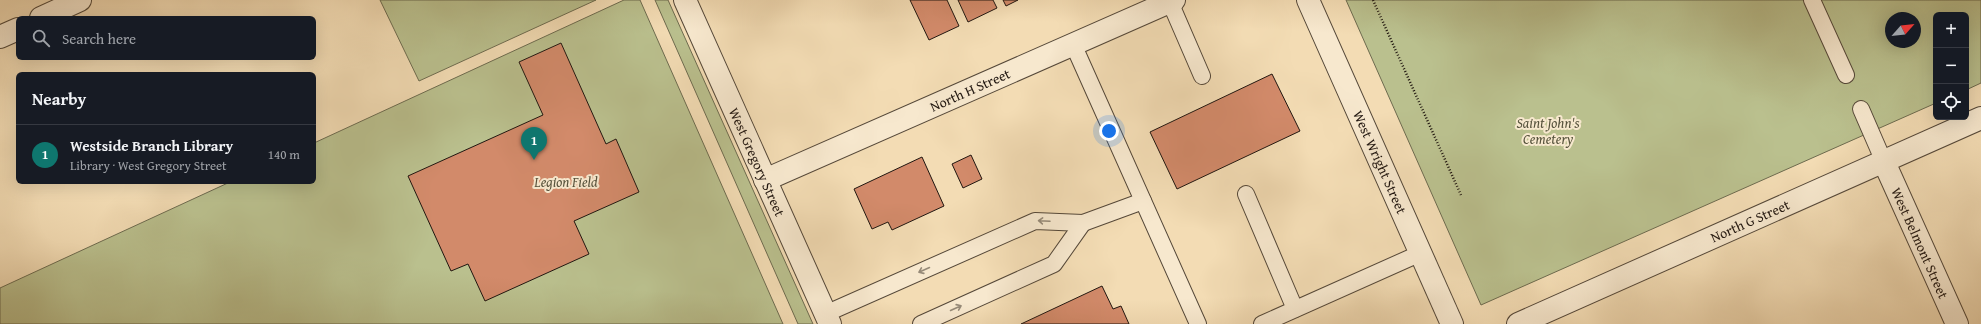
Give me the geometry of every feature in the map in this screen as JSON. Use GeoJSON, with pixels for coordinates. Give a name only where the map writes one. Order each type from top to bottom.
{"type":"FeatureCollection","features":[{"type":"Feature","properties":{"kind":"street","name":"West Gregory Street"},"geometry":{"type":"LineString","coordinates":[[686,0],[827,319]]}},
{"type":"Feature","properties":{"kind":"street","name":"West Wright Street"},"geometry":{"type":"LineString","coordinates":[[1308,0],[1452,324]]}},
{"type":"Feature","properties":{"kind":"street","name":"North H Street"},"geometry":{"type":"LineString","coordinates":[[765,180],[1172,1]]}},
{"type":"Feature","properties":{"kind":"street"},"geometry":{"type":"LineString","coordinates":[[44,16],[69,2]]}},
{"type":"Feature","properties":{"kind":"street"},"geometry":{"type":"LineString","coordinates":[[0,37],[16,30]]}},
{"type":"Feature","properties":{"kind":"street","name":"North G Street"},"geometry":{"type":"LineString","coordinates":[[1518,324],[1981,118]]}},
{"type":"Feature","properties":{"kind":"street","name":"West Belmont Street"},"geometry":{"type":"LineString","coordinates":[[1884,162],[1957,324]]}},
{"type":"Feature","properties":{"kind":"lane"},"geometry":{"type":"LineString","coordinates":[[1812,0],[1846,75]]}},
{"type":"Feature","properties":{"kind":"lane"},"geometry":{"type":"LineString","coordinates":[[1172,1],[1202,76]]}},
{"type":"Feature","properties":{"kind":"lane"},"geometry":{"type":"LineString","coordinates":[[1073,44],[1198,324]]}},
{"type":"Feature","properties":{"kind":"lane"},"geometry":{"type":"LineString","coordinates":[[1861,109],[1884,162]]}},
{"type":"Feature","properties":{"kind":"lane"},"geometry":{"type":"LineString","coordinates":[[1246,194],[1296,309]]}},
{"type":"Feature","properties":{"kind":"lane"},"geometry":{"type":"LineString","coordinates":[[827,319],[1035,220],[1082,223],[1143,201]]}},
{"type":"Feature","properties":{"kind":"lane"},"geometry":{"type":"LineString","coordinates":[[921,324],[1054,264],[1082,223]]}},
{"type":"Feature","properties":{"kind":"lane"},"geometry":{"type":"LineString","coordinates":[[1262,324],[1421,253]]}},
{"type":"Feature","properties":{"kind":"path"},"geometry":{"type":"LineString","coordinates":[[1373,0],[1461,195]]}},
{"type":"Feature","properties":{"kind":"green space"},"geometry":{"type":"Polygon","coordinates":[[[380,0],[596,0],[419,81],[380,0]]]}},
{"type":"Feature","properties":{"kind":"green space","name":"Legion Field"},"geometry":{"type":"Polygon","coordinates":[[[624,0],[640,0],[783,324],[0,324],[0,288],[226,184],[316,184],[316,142],[624,0]]]}},
{"type":"Feature","properties":{"kind":"green space"},"geometry":{"type":"Polygon","coordinates":[[[655,0],[668,0],[813,324],[798,324],[655,0]]]}},
{"type":"Feature","properties":{"kind":"green space","name":"Saint John's Cemetery"},"geometry":{"type":"Polygon","coordinates":[[[1346,0],[1981,0],[1981,83],[1969,89],[1969,12],[1933,12],[1933,104],[1481,305],[1346,0]]]}},
{"type":"Feature","properties":{"kind":"building"},"geometry":{"type":"Polygon","coordinates":[[[910,0],[947,0],[959,26],[929,40],[910,0]]]}},
{"type":"Feature","properties":{"kind":"building"},"geometry":{"type":"Polygon","coordinates":[[[958,0],[993,0],[997,8],[968,22],[958,0]]]}},
{"type":"Feature","properties":{"kind":"building"},"geometry":{"type":"Polygon","coordinates":[[[1003,0],[1018,0],[1006,6],[1003,0]]]}},
{"type":"Feature","properties":{"kind":"building"},"geometry":{"type":"Polygon","coordinates":[[[561,43],[606,144],[616,139],[639,192],[574,221],[589,254],[485,301],[468,264],[451,271],[408,176],[543,115],[519,62],[561,43]]]}},
{"type":"Feature","properties":{"kind":"building"},"geometry":{"type":"Polygon","coordinates":[[[1272,74],[1300,131],[1177,189],[1150,132],[1272,74]]]}},
{"type":"Feature","properties":{"kind":"building"},"geometry":{"type":"Polygon","coordinates":[[[971,155],[982,179],[963,188],[952,164],[971,155]]]}},
{"type":"Feature","properties":{"kind":"building"},"geometry":{"type":"Polygon","coordinates":[[[922,157],[944,206],[892,230],[888,222],[872,229],[854,189],[922,157]]]}},
{"type":"Feature","properties":{"kind":"building"},"geometry":{"type":"Polygon","coordinates":[[[1102,286],[1113,309],[1121,306],[1129,324],[1021,324],[1102,286]]]}},
{"type":"Feature","properties":{"kind":"place","name":"Westside Branch Library"},"geometry":{"type":"Point","coordinates":[534,160]}}]}
